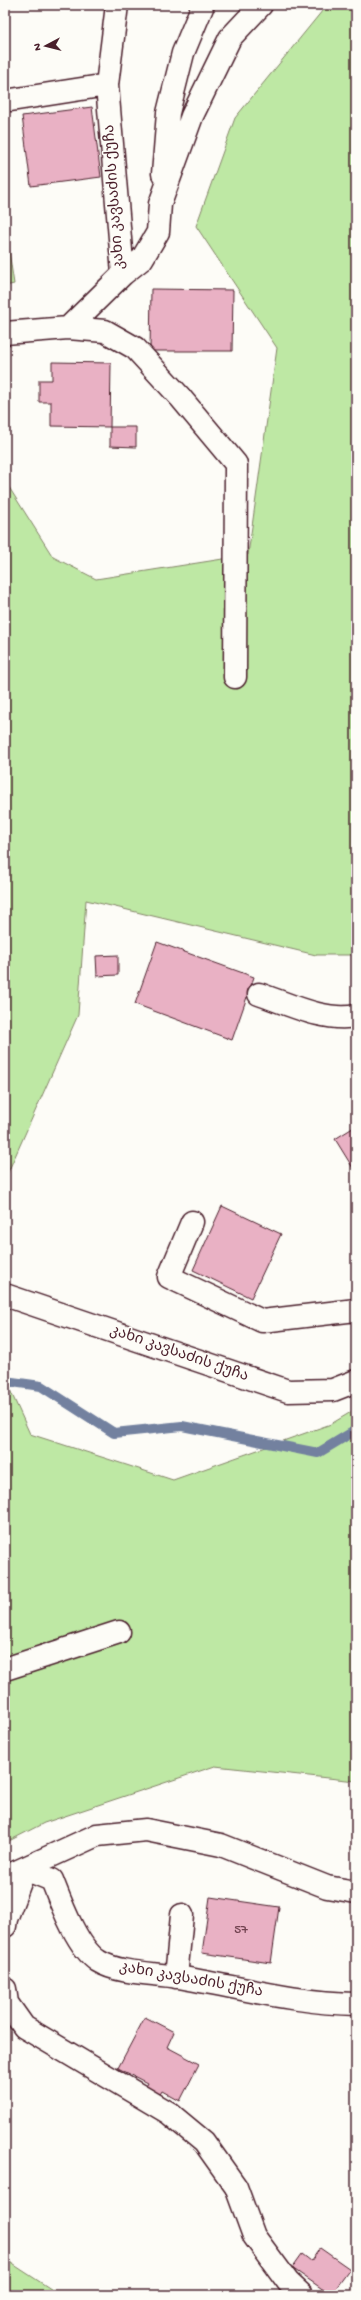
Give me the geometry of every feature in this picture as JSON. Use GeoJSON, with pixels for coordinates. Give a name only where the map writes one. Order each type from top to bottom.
{"type":"FeatureCollection","features":[{"type":"Feature","properties":{"kind":"street","name":"კახი კავსაძის ქუჩა"},"geometry":{"type":"LineString","coordinates":[[68,328],[123,274],[107,85],[117,5]]}},
{"type":"Feature","properties":{"kind":"street"},"geometry":{"type":"LineString","coordinates":[[123,274],[142,259],[158,232],[168,113],[182,53],[203,5]]}},
{"type":"Feature","properties":{"kind":"street"},"geometry":{"type":"LineString","coordinates":[[160,204],[192,116],[230,38],[261,5]]}},
{"type":"Feature","properties":{"kind":"street"},"geometry":{"type":"LineString","coordinates":[[11,100],[107,85]]}},
{"type":"Feature","properties":{"kind":"street"},"geometry":{"type":"LineString","coordinates":[[5,333],[68,328],[105,331],[135,348],[180,397],[236,464],[235,677]]}},
{"type":"Feature","properties":{"kind":"street"},"geometry":{"type":"LineString","coordinates":[[259,994],[322,1015],[344,1018],[356,1016]]}},
{"type":"Feature","properties":{"kind":"street"},"geometry":{"type":"LineString","coordinates":[[192,1222],[169,1277],[262,1321],[356,1310]]}},
{"type":"Feature","properties":{"kind":"street","name":"კახი კავსაძის ქუჩა"},"geometry":{"type":"LineString","coordinates":[[5,1295],[288,1391],[333,1390],[356,1381]]}},
{"type":"Feature","properties":{"kind":"street"},"geometry":{"type":"LineString","coordinates":[[5,1669],[120,1632]]}},
{"type":"Feature","properties":{"kind":"street"},"geometry":{"type":"LineString","coordinates":[[5,1877],[25,1870],[97,1835],[146,1830],[221,1845],[327,1887],[356,1892]]}},
{"type":"Feature","properties":{"kind":"street","name":"კახი კავსაძის ქუჩა"},"geometry":{"type":"LineString","coordinates":[[25,1870],[52,1880],[78,1939],[98,1961],[129,1972],[176,1977],[322,2004],[356,2004]]}},
{"type":"Feature","properties":{"kind":"street"},"geometry":{"type":"LineString","coordinates":[[5,1926],[6,1919],[25,1870]]}},
{"type":"Feature","properties":{"kind":"street"},"geometry":{"type":"LineString","coordinates":[[176,1977],[182,1915]]}},
{"type":"Feature","properties":{"kind":"street"},"geometry":{"type":"LineString","coordinates":[[5,1988],[7,2003],[24,2026],[169,2113],[204,2142],[236,2187],[254,2236],[288,2282],[302,2295]]}},
{"type":"Feature","properties":{"kind":"green space"},"geometry":{"type":"Polygon","coordinates":[[[327,5],[356,5],[356,955],[316,955],[86,900],[78,1015],[5,1179],[5,481],[53,557],[96,579],[248,555],[277,348],[196,226],[235,118],[327,5]]]}},
{"type":"Feature","properties":{"kind":"green space"},"geometry":{"type":"Polygon","coordinates":[[[5,225],[14,284],[5,286],[5,225]]]}},
{"type":"Feature","properties":{"kind":"green space"},"geometry":{"type":"Polygon","coordinates":[[[5,1379],[30,1434],[173,1480],[331,1424],[356,1409],[356,1781],[215,1766],[44,1823],[5,1843],[5,1379]]]}},
{"type":"Feature","properties":{"kind":"green space"},"geometry":{"type":"Polygon","coordinates":[[[5,2259],[60,2295],[5,2295],[5,2259]]]}},
{"type":"Feature","properties":{"kind":"building"},"geometry":{"type":"Polygon","coordinates":[[[92,107],[101,177],[31,186],[22,116],[92,107]]]}},
{"type":"Feature","properties":{"kind":"building"},"geometry":{"type":"Polygon","coordinates":[[[151,289],[233,290],[232,351],[150,351],[151,289]]]}},
{"type":"Feature","properties":{"kind":"building"},"geometry":{"type":"Polygon","coordinates":[[[52,362],[111,363],[110,427],[51,426],[51,402],[39,402],[39,380],[52,380],[52,362]]]}},
{"type":"Feature","properties":{"kind":"building"},"geometry":{"type":"Polygon","coordinates":[[[110,427],[136,427],[136,447],[110,446],[110,427]]]}},
{"type":"Feature","properties":{"kind":"building"},"geometry":{"type":"Polygon","coordinates":[[[157,942],[254,977],[232,1040],[135,1004],[157,942]]]}},
{"type":"Feature","properties":{"kind":"building"},"geometry":{"type":"Polygon","coordinates":[[[118,955],[118,975],[97,976],[96,956],[118,955]]]}},
{"type":"Feature","properties":{"kind":"building"},"geometry":{"type":"Polygon","coordinates":[[[356,1126],[356,1173],[335,1139],[356,1126]]]}},
{"type":"Feature","properties":{"kind":"building"},"geometry":{"type":"Polygon","coordinates":[[[222,1206],[281,1234],[251,1298],[193,1270],[222,1206]]]}},
{"type":"Feature","properties":{"kind":"building"},"geometry":{"type":"Polygon","coordinates":[[[210,1897],[279,1907],[271,1963],[202,1953],[210,1897]]]}},
{"type":"Feature","properties":{"kind":"building"},"geometry":{"type":"Polygon","coordinates":[[[145,2017],[174,2032],[167,2047],[199,2064],[180,2101],[162,2091],[156,2101],[141,2094],[147,2083],[118,2068],[145,2017]]]}},
{"type":"Feature","properties":{"kind":"building"},"geometry":{"type":"Polygon","coordinates":[[[320,2248],[350,2269],[331,2295],[292,2268],[302,2254],[311,2261],[320,2248]]]}},
{"type":"Feature","properties":{"kind":"waterway"},"geometry":{"type":"LineString","coordinates":[[5,1381],[41,1386],[114,1433],[182,1426],[318,1453],[356,1430]]}}]}
